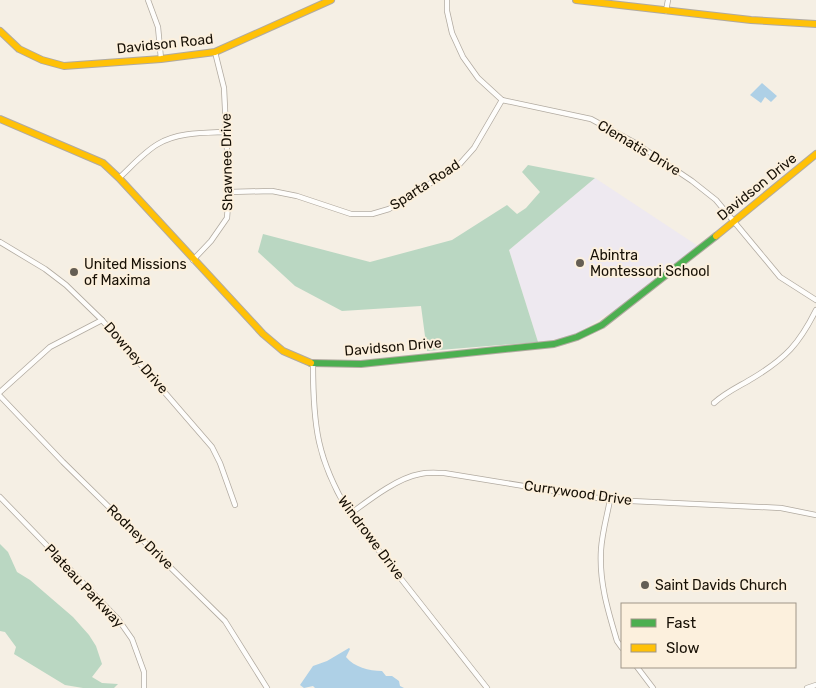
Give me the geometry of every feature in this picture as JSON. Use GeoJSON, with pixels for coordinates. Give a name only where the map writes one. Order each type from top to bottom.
{"type":"FeatureCollection","features":[{"type":"Feature","properties":{"kind":"street"},"geometry":{"type":"LineString","coordinates":[[148,0],[158,27],[161,59]]}},
{"type":"Feature","properties":{"kind":"street","name":"Davidson Road"},"geometry":{"type":"LineString","coordinates":[[0,31],[19,49],[42,60],[64,66],[161,59],[215,52],[332,0]]}},
{"type":"Feature","properties":{"kind":"street"},"geometry":{"type":"LineString","coordinates":[[447,0],[447,11],[452,33],[462,57],[478,78],[502,100]]}},
{"type":"Feature","properties":{"kind":"street"},"geometry":{"type":"LineString","coordinates":[[576,0],[770,22],[816,24]]}},
{"type":"Feature","properties":{"kind":"street"},"geometry":{"type":"LineString","coordinates":[[666,11],[668,0]]}},
{"type":"Feature","properties":{"kind":"street","name":"Shawnee Drive"},"geometry":{"type":"LineString","coordinates":[[193,260],[211,241],[228,218],[230,192],[224,88],[215,52]]}},
{"type":"Feature","properties":{"kind":"street","name":"Sparta Road"},"geometry":{"type":"LineString","coordinates":[[230,192],[272,191],[297,196],[351,214],[372,214],[389,209],[458,166],[474,148],[502,100]]}},
{"type":"Feature","properties":{"kind":"street","name":"Clematis Drive"},"geometry":{"type":"LineString","coordinates":[[502,100],[590,119],[637,144],[692,181],[716,200],[780,277],[816,300]]}},
{"type":"Feature","properties":{"kind":"street","name":"Davidson Drive"},"geometry":{"type":"LineString","coordinates":[[0,119],[102,163],[119,178],[263,334],[283,351],[313,364],[361,364],[554,344],[577,337],[602,324],[616,314],[734,222],[816,154]]}},
{"type":"Feature","properties":{"kind":"street"},"geometry":{"type":"LineString","coordinates":[[119,178],[157,144],[171,138],[227,132]]}},
{"type":"Feature","properties":{"kind":"street","name":"Downey Drive"},"geometry":{"type":"LineString","coordinates":[[0,242],[65,284],[102,320],[212,447],[220,463],[235,506]]}},
{"type":"Feature","properties":{"kind":"street"},"geometry":{"type":"LineString","coordinates":[[714,403],[791,350],[806,331],[816,310]]}},
{"type":"Feature","properties":{"kind":"street"},"geometry":{"type":"LineString","coordinates":[[0,394],[50,348],[102,320]]}},
{"type":"Feature","properties":{"kind":"street","name":"Windrowe Drive"},"geometry":{"type":"LineString","coordinates":[[313,364],[313,402],[318,440],[325,466],[336,490],[350,514],[487,688]]}},
{"type":"Feature","properties":{"kind":"street","name":"Rodney Drive"},"geometry":{"type":"LineString","coordinates":[[0,394],[63,462],[225,621],[267,688]]}},
{"type":"Feature","properties":{"kind":"street","name":"Currywood Drive"},"geometry":{"type":"LineString","coordinates":[[350,514],[393,486],[420,474],[444,473],[610,500],[781,508],[816,515]]}},
{"type":"Feature","properties":{"kind":"street","name":"Plateau Parkway"},"geometry":{"type":"LineString","coordinates":[[0,497],[118,619],[132,639],[144,672],[144,688]]}},
{"type":"Feature","properties":{"kind":"street"},"geometry":{"type":"LineString","coordinates":[[610,500],[601,547],[601,567],[604,595],[617,641],[621,647]]}},
{"type":"Feature","properties":{"kind":"street"},"geometry":{"type":"LineString","coordinates":[[638,668],[653,688]]}},
{"type":"Feature","properties":{"kind":"street"},"geometry":{"type":"LineString","coordinates":[[809,688],[816,684]]}},
{"type":"Feature","properties":{"kind":"shaded area"},"geometry":{"type":"Polygon","coordinates":[[[595,178],[698,246],[615,310],[571,337],[538,342],[509,250],[595,178]]]}},
{"type":"Feature","properties":{"kind":"green space"},"geometry":{"type":"Polygon","coordinates":[[[528,165],[595,178],[509,250],[538,342],[427,351],[421,306],[342,311],[295,286],[258,252],[263,234],[370,262],[452,240],[507,205],[517,214],[526,208],[540,192],[522,172],[528,165]]]}},
{"type":"Feature","properties":{"kind":"green space"},"geometry":{"type":"Polygon","coordinates":[[[0,544],[8,552],[17,572],[30,580],[73,617],[89,635],[96,646],[102,664],[92,677],[102,683],[118,684],[114,688],[83,688],[65,685],[14,654],[16,647],[5,632],[0,631],[0,544]]]}},
{"type":"Feature","properties":{"kind":"water"},"geometry":{"type":"Polygon","coordinates":[[[762,83],[777,96],[771,102],[765,97],[761,103],[750,95],[762,83]]]}},
{"type":"Feature","properties":{"kind":"water"},"geometry":{"type":"Polygon","coordinates":[[[349,648],[346,657],[357,666],[382,671],[386,676],[392,676],[399,681],[400,686],[404,688],[315,688],[313,686],[304,688],[300,685],[313,666],[327,661],[349,648]]]}},
{"type":"Feature","properties":{"kind":"traffic: fast"},"geometry":{"type":"LineString","coordinates":[[311,363],[361,364],[554,344],[577,337],[602,325],[716,236]]}},
{"type":"Feature","properties":{"kind":"traffic: slow"},"geometry":{"type":"LineString","coordinates":[[0,31],[19,49],[42,60],[64,66],[161,59],[215,52],[331,0]]}},
{"type":"Feature","properties":{"kind":"traffic: slow"},"geometry":{"type":"LineString","coordinates":[[576,0],[751,20],[816,24]]}},
{"type":"Feature","properties":{"kind":"traffic: slow"},"geometry":{"type":"LineString","coordinates":[[0,119],[103,163],[263,334],[283,351],[311,363]]}},
{"type":"Feature","properties":{"kind":"traffic: slow"},"geometry":{"type":"LineString","coordinates":[[716,236],[816,154]]}},
{"type":"Feature","properties":{"kind":"place","name":"Abintra Montessori School"},"geometry":{"type":"Point","coordinates":[580,263]}},
{"type":"Feature","properties":{"kind":"place","name":"United Missions of Maxima"},"geometry":{"type":"Point","coordinates":[74,272]}},
{"type":"Feature","properties":{"kind":"place","name":"Saint Davids Church"},"geometry":{"type":"Point","coordinates":[645,585]}}]}
